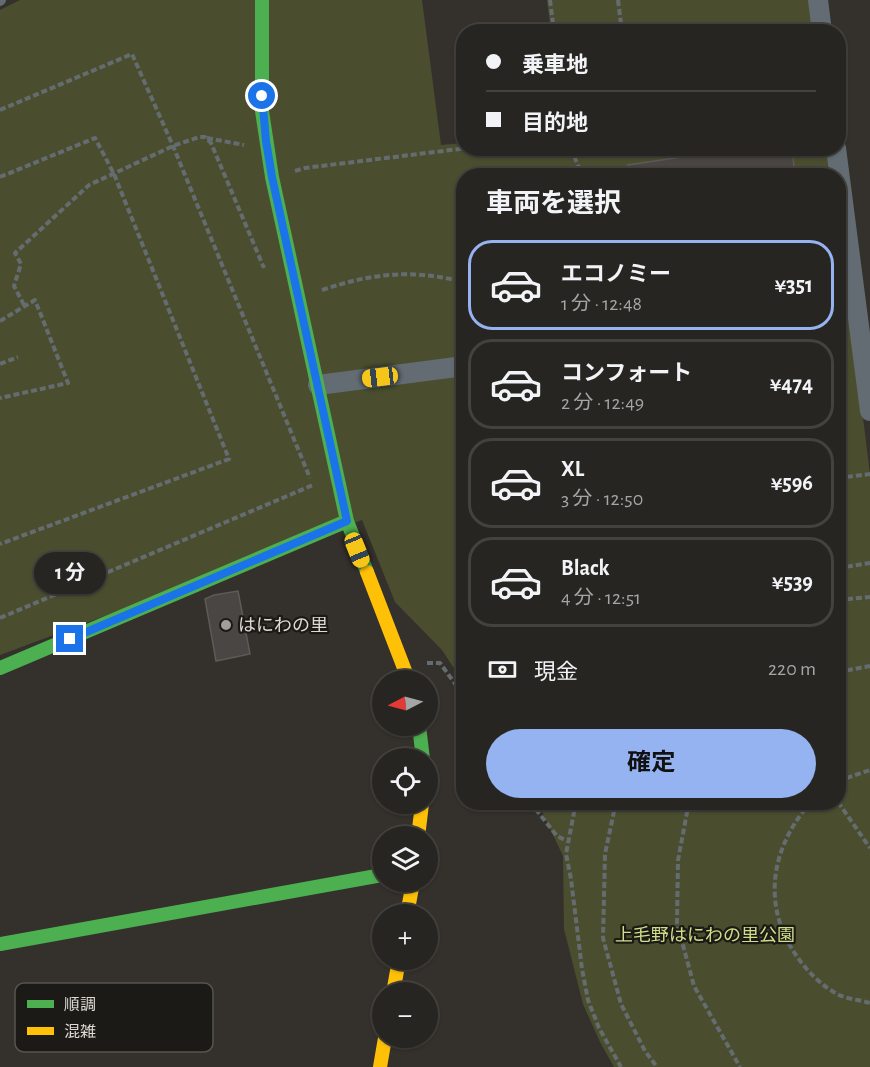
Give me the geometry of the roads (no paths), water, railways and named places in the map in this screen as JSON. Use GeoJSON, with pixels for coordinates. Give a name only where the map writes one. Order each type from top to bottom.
{"type":"FeatureCollection","features":[{"type":"Feature","properties":{"kind":"street"},"geometry":{"type":"LineString","coordinates":[[262,0],[261,81],[266,141],[347,521],[406,670]]}},
{"type":"Feature","properties":{"kind":"street"},"geometry":{"type":"LineString","coordinates":[[818,0],[821,24]]}},
{"type":"Feature","properties":{"kind":"street"},"geometry":{"type":"LineString","coordinates":[[846,288],[848,316],[870,411]]}},
{"type":"Feature","properties":{"kind":"street"},"geometry":{"type":"LineString","coordinates":[[318,385],[456,367]]}},
{"type":"Feature","properties":{"kind":"street"},"geometry":{"type":"LineString","coordinates":[[0,668],[347,521]]}},
{"type":"Feature","properties":{"kind":"street"},"geometry":{"type":"LineString","coordinates":[[0,944],[372,877]]}},
{"type":"Feature","properties":{"kind":"street"},"geometry":{"type":"LineString","coordinates":[[380,1067],[383,1048]]}},
{"type":"Feature","properties":{"kind":"place","name":"はにわの里"},"geometry":{"type":"Point","coordinates":[226,625]}},
{"type":"Feature","properties":{"kind":"park label","name":"上毛野はにわの里公園"},"geometry":{"type":"Point","coordinates":[705,935]}}]}
